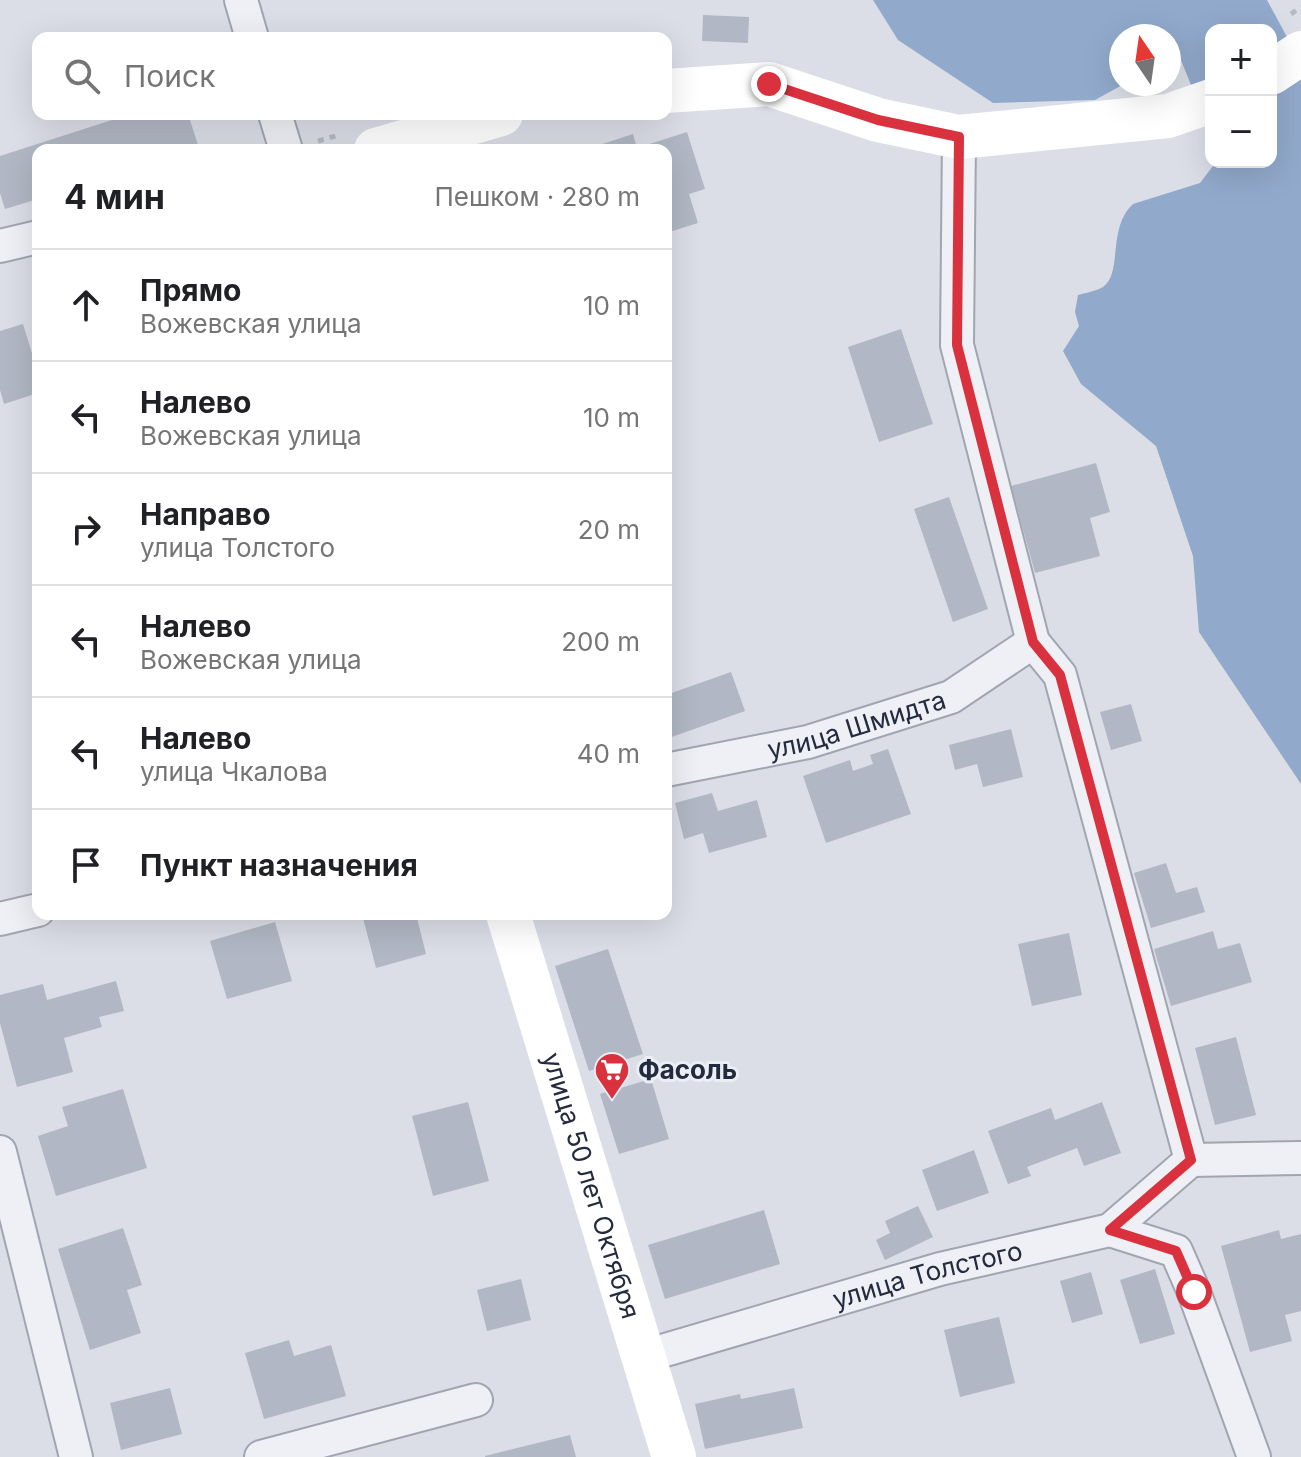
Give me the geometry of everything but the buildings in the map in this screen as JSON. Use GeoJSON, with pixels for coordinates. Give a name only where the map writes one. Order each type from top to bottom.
{"type":"FeatureCollection","features":[{"type":"Feature","properties":{"kind":"main road"},"geometry":{"type":"LineString","coordinates":[[1277,69],[1301,53]]}},
{"type":"Feature","properties":{"kind":"main road"},"geometry":{"type":"LineString","coordinates":[[672,91],[769,84],[878,120],[959,137],[1168,116],[1205,103]]}},
{"type":"Feature","properties":{"kind":"main road"},"geometry":{"type":"LineString","coordinates":[[397,144],[480,120]]}},
{"type":"Feature","properties":{"kind":"main road","name":"улица 50 лет Октября"},"geometry":{"type":"LineString","coordinates":[[510,920],[674,1457]]}},
{"type":"Feature","properties":{"kind":"street"},"geometry":{"type":"LineString","coordinates":[[241,0],[250,32]]}},
{"type":"Feature","properties":{"kind":"street"},"geometry":{"type":"LineString","coordinates":[[277,120],[284,144]]}},
{"type":"Feature","properties":{"kind":"street"},"geometry":{"type":"LineString","coordinates":[[959,137],[957,345],[1033,642],[1060,675],[1191,1160],[1301,1158]]}},
{"type":"Feature","properties":{"kind":"street"},"geometry":{"type":"LineString","coordinates":[[0,246],[32,238]]}},
{"type":"Feature","properties":{"kind":"street","name":"улица Шмидта"},"geometry":{"type":"LineString","coordinates":[[672,769],[808,742],[951,697],[1033,642]]}},
{"type":"Feature","properties":{"kind":"street"},"geometry":{"type":"LineString","coordinates":[[0,919],[32,911]]}},
{"type":"Feature","properties":{"kind":"street"},"geometry":{"type":"LineString","coordinates":[[0,1152],[76,1457]]}},
{"type":"Feature","properties":{"kind":"street","name":"улица Толстого"},"geometry":{"type":"LineString","coordinates":[[645,1356],[940,1269],[1110,1230],[1191,1160]]}},
{"type":"Feature","properties":{"kind":"street"},"geometry":{"type":"LineString","coordinates":[[1110,1230],[1176,1251],[1254,1457]]}},
{"type":"Feature","properties":{"kind":"street"},"geometry":{"type":"LineString","coordinates":[[261,1457],[476,1400]]}},
{"type":"Feature","properties":{"kind":"water"},"geometry":{"type":"Polygon","coordinates":[[[873,0],[1267,0],[1301,63],[1301,784],[1199,632],[1193,556],[1156,446],[1081,384],[1063,351],[1079,326],[1075,312],[1078,295],[1103,287],[1109,280],[1120,225],[1133,204],[1200,183],[1211,168],[1277,168],[1277,24],[1205,24],[1205,120],[1181,60],[1181,24],[1109,24],[1109,92],[1095,100],[993,103],[898,40],[873,0]]]}},
{"type":"Feature","properties":{"kind":"place","name":"Фасоль"},"geometry":{"type":"Point","coordinates":[612,1101]}},
{"type":"Feature","properties":{"kind":"route"},"geometry":{"type":"LineString","coordinates":[[769,84],[878,120],[959,137],[957,345],[1033,642],[1060,675],[1191,1160],[1110,1230],[1176,1251],[1194,1292]]}}]}
